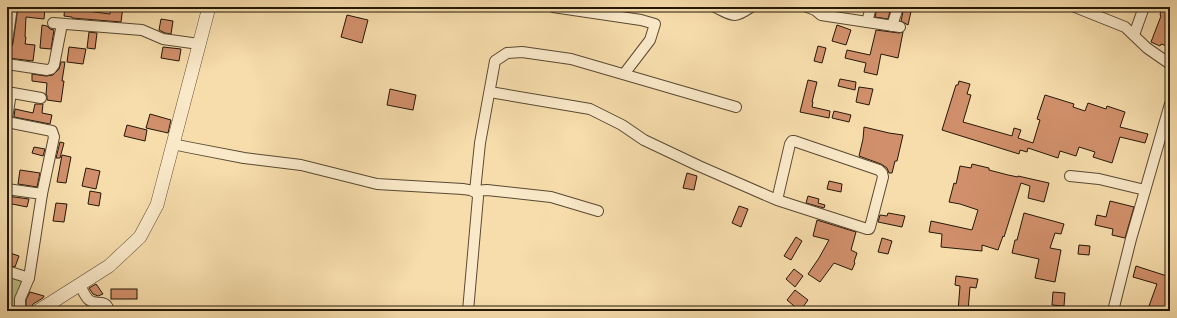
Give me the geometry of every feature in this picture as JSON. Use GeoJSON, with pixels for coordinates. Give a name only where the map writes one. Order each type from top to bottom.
{"type":"FeatureCollection","features":[{"type":"Feature","properties":{"kind":"street"},"geometry":{"type":"LineString","coordinates":[[7,42],[12,7]]}},
{"type":"Feature","properties":{"kind":"street"},"geometry":{"type":"LineString","coordinates":[[38,311],[109,266],[140,237],[157,205],[209,7]]}},
{"type":"Feature","properties":{"kind":"street"},"geometry":{"type":"LineString","coordinates":[[553,7],[587,10],[655,24],[650,40],[624,74]]}},
{"type":"Feature","properties":{"kind":"street"},"geometry":{"type":"LineString","coordinates":[[717,7],[732,15],[741,14],[751,7]]}},
{"type":"Feature","properties":{"kind":"street"},"geometry":{"type":"LineString","coordinates":[[807,7],[815,10],[821,15],[896,27],[898,7]]}},
{"type":"Feature","properties":{"kind":"street"},"geometry":{"type":"LineString","coordinates":[[867,22],[871,7]]}},
{"type":"Feature","properties":{"kind":"street"},"geometry":{"type":"LineString","coordinates":[[1075,7],[1125,27],[1148,48],[1170,64]]}},
{"type":"Feature","properties":{"kind":"street"},"geometry":{"type":"LineString","coordinates":[[1134,36],[1144,7]]}},
{"type":"Feature","properties":{"kind":"street"},"geometry":{"type":"LineString","coordinates":[[7,64],[47,70],[51,69],[54,65],[58,23],[142,30],[163,39],[199,44]]}},
{"type":"Feature","properties":{"kind":"street"},"geometry":{"type":"LineString","coordinates":[[468,311],[478,197],[475,192],[480,143],[495,61],[507,53],[522,52],[571,59],[736,107]]}},
{"type":"Feature","properties":{"kind":"street"},"geometry":{"type":"LineString","coordinates":[[490,92],[590,110],[622,125],[644,140],[777,200],[867,229],[869,229],[883,177],[879,170],[792,141],[777,200]]}},
{"type":"Feature","properties":{"kind":"street"},"geometry":{"type":"LineString","coordinates":[[7,118],[9,93],[41,98]]}},
{"type":"Feature","properties":{"kind":"street"},"geometry":{"type":"LineString","coordinates":[[1113,311],[1131,239],[1170,104]]}},
{"type":"Feature","properties":{"kind":"street"},"geometry":{"type":"LineString","coordinates":[[7,122],[52,131],[54,137],[42,194],[29,278],[20,299],[20,311]]}},
{"type":"Feature","properties":{"kind":"street"},"geometry":{"type":"LineString","coordinates":[[173,144],[244,158],[301,165],[376,184],[463,189],[475,192],[487,190],[551,197],[598,211]]}},
{"type":"Feature","properties":{"kind":"street"},"geometry":{"type":"LineString","coordinates":[[1070,176],[1099,179],[1145,190]]}},
{"type":"Feature","properties":{"kind":"street"},"geometry":{"type":"LineString","coordinates":[[7,189],[42,194]]}},
{"type":"Feature","properties":{"kind":"street"},"geometry":{"type":"LineString","coordinates":[[7,272],[29,278]]}},
{"type":"Feature","properties":{"kind":"street"},"geometry":{"type":"LineString","coordinates":[[80,285],[88,300],[92,303],[104,304],[108,307],[109,311]]}},
{"type":"Feature","properties":{"kind":"green space"},"geometry":{"type":"Polygon","coordinates":[[[7,275],[26,282],[13,311],[7,311],[7,275]]]}},
{"type":"Feature","properties":{"kind":"building"},"geometry":{"type":"Polygon","coordinates":[[[18,7],[45,7],[44,19],[26,17],[25,44],[35,45],[33,61],[8,58],[9,48],[13,43],[18,7]]]}},
{"type":"Feature","properties":{"kind":"building"},"geometry":{"type":"Polygon","coordinates":[[[65,7],[110,14],[111,7],[123,7],[121,22],[64,16],[65,7]]]}},
{"type":"Feature","properties":{"kind":"building"},"geometry":{"type":"Polygon","coordinates":[[[904,7],[912,7],[908,25],[901,21],[904,7]]]}},
{"type":"Feature","properties":{"kind":"building"},"geometry":{"type":"Polygon","coordinates":[[[1162,7],[1170,7],[1170,47],[1161,44],[1160,46],[1151,42],[1161,16],[1162,7]]]}},
{"type":"Feature","properties":{"kind":"building"},"geometry":{"type":"Polygon","coordinates":[[[877,8],[890,11],[888,19],[875,17],[877,8]]]}},
{"type":"Feature","properties":{"kind":"building"},"geometry":{"type":"Polygon","coordinates":[[[347,15],[368,20],[362,43],[341,37],[347,15]]]}},
{"type":"Feature","properties":{"kind":"building"},"geometry":{"type":"Polygon","coordinates":[[[161,19],[173,21],[171,34],[159,30],[161,19]]]}},
{"type":"Feature","properties":{"kind":"building"},"geometry":{"type":"Polygon","coordinates":[[[42,25],[54,30],[51,49],[40,48],[42,25]]]}},
{"type":"Feature","properties":{"kind":"building"},"geometry":{"type":"Polygon","coordinates":[[[837,25],[851,30],[846,45],[832,41],[837,25]]]}},
{"type":"Feature","properties":{"kind":"building"},"geometry":{"type":"Polygon","coordinates":[[[876,30],[899,33],[903,32],[898,58],[881,54],[877,75],[864,72],[866,63],[845,58],[847,50],[870,55],[876,30]]]}},
{"type":"Feature","properties":{"kind":"building"},"geometry":{"type":"Polygon","coordinates":[[[89,32],[97,33],[95,49],[87,48],[89,32]]]}},
{"type":"Feature","properties":{"kind":"building"},"geometry":{"type":"Polygon","coordinates":[[[818,46],[826,48],[822,63],[814,61],[818,46]]]}},
{"type":"Feature","properties":{"kind":"building"},"geometry":{"type":"Polygon","coordinates":[[[69,47],[86,49],[83,64],[67,62],[69,47]]]}},
{"type":"Feature","properties":{"kind":"building"},"geometry":{"type":"Polygon","coordinates":[[[163,47],[181,49],[179,61],[161,58],[163,47]]]}},
{"type":"Feature","properties":{"kind":"building"},"geometry":{"type":"Polygon","coordinates":[[[61,62],[65,62],[61,102],[47,100],[47,83],[32,81],[32,74],[46,76],[53,75],[59,69],[61,62]]]}},
{"type":"Feature","properties":{"kind":"building"},"geometry":{"type":"Polygon","coordinates":[[[840,79],[856,82],[855,90],[838,86],[840,79]]]}},
{"type":"Feature","properties":{"kind":"building"},"geometry":{"type":"Polygon","coordinates":[[[808,80],[817,82],[812,107],[830,111],[829,118],[800,112],[808,80]]]}},
{"type":"Feature","properties":{"kind":"building"},"geometry":{"type":"Polygon","coordinates":[[[959,81],[970,84],[967,94],[971,95],[963,122],[1012,136],[1014,128],[1021,130],[1018,138],[1033,143],[1040,120],[1037,119],[1045,95],[1074,104],[1073,107],[1085,111],[1088,103],[1106,109],[1107,106],[1125,112],[1120,127],[1148,134],[1145,143],[1120,137],[1112,163],[1093,157],[1095,152],[1079,147],[1076,156],[1060,151],[1058,158],[1028,148],[1027,152],[1020,150],[1019,154],[942,130],[956,85],[958,85],[959,81]]]}},
{"type":"Feature","properties":{"kind":"building"},"geometry":{"type":"Polygon","coordinates":[[[859,87],[873,89],[869,105],[856,102],[859,87]]]}},
{"type":"Feature","properties":{"kind":"building"},"geometry":{"type":"Polygon","coordinates":[[[390,89],[416,95],[413,110],[387,105],[390,89]]]}},
{"type":"Feature","properties":{"kind":"building"},"geometry":{"type":"Polygon","coordinates":[[[35,104],[43,104],[42,113],[52,115],[50,124],[14,117],[15,109],[33,113],[35,104]]]}},
{"type":"Feature","properties":{"kind":"building"},"geometry":{"type":"Polygon","coordinates":[[[834,111],[851,115],[849,122],[832,118],[834,111]]]}},
{"type":"Feature","properties":{"kind":"building"},"geometry":{"type":"Polygon","coordinates":[[[150,114],[171,120],[168,133],[146,128],[150,114]]]}},
{"type":"Feature","properties":{"kind":"building"},"geometry":{"type":"Polygon","coordinates":[[[127,125],[147,130],[145,141],[124,136],[127,125]]]}},
{"type":"Feature","properties":{"kind":"building"},"geometry":{"type":"Polygon","coordinates":[[[864,127],[903,135],[897,161],[895,161],[892,173],[889,173],[887,168],[881,164],[859,156],[864,127]]]}},
{"type":"Feature","properties":{"kind":"building"},"geometry":{"type":"Polygon","coordinates":[[[60,142],[64,143],[60,158],[56,158],[60,142]]]}},
{"type":"Feature","properties":{"kind":"building"},"geometry":{"type":"Polygon","coordinates":[[[34,147],[45,149],[43,156],[32,153],[34,147]]]}},
{"type":"Feature","properties":{"kind":"building"},"geometry":{"type":"Polygon","coordinates":[[[62,155],[71,157],[66,183],[57,182],[62,155]]]}},
{"type":"Feature","properties":{"kind":"building"},"geometry":{"type":"Polygon","coordinates":[[[972,164],[1008,175],[1049,183],[1044,202],[1028,198],[1030,186],[1021,183],[1004,237],[1003,236],[998,250],[982,245],[982,251],[941,247],[942,234],[929,232],[931,221],[972,230],[978,210],[949,202],[954,183],[956,184],[960,166],[971,168],[972,164]]]}},
{"type":"Feature","properties":{"kind":"building"},"geometry":{"type":"Polygon","coordinates":[[[86,168],[100,171],[96,189],[82,186],[86,168]]]}},
{"type":"Feature","properties":{"kind":"building"},"geometry":{"type":"Polygon","coordinates":[[[20,170],[40,173],[37,187],[18,184],[20,170]]]}},
{"type":"Feature","properties":{"kind":"building"},"geometry":{"type":"Polygon","coordinates":[[[687,173],[697,176],[694,190],[683,188],[687,173]]]}},
{"type":"Feature","properties":{"kind":"building"},"geometry":{"type":"Polygon","coordinates":[[[829,181],[842,184],[841,192],[827,189],[829,181]]]}},
{"type":"Feature","properties":{"kind":"building"},"geometry":{"type":"Polygon","coordinates":[[[90,191],[101,193],[99,206],[88,204],[90,191]]]}},
{"type":"Feature","properties":{"kind":"building"},"geometry":{"type":"Polygon","coordinates":[[[7,196],[29,199],[27,207],[7,203],[7,196]]]}},
{"type":"Feature","properties":{"kind":"building"},"geometry":{"type":"Polygon","coordinates":[[[808,196],[819,199],[818,203],[825,205],[824,208],[806,203],[808,196]]]}},
{"type":"Feature","properties":{"kind":"building"},"geometry":{"type":"Polygon","coordinates":[[[1110,201],[1134,207],[1125,238],[1112,235],[1113,229],[1095,225],[1097,215],[1106,217],[1110,201]]]}},
{"type":"Feature","properties":{"kind":"building"},"geometry":{"type":"Polygon","coordinates":[[[56,203],[67,204],[64,222],[53,221],[56,203]]]}},
{"type":"Feature","properties":{"kind":"building"},"geometry":{"type":"Polygon","coordinates":[[[739,206],[748,209],[741,227],[732,223],[739,206]]]}},
{"type":"Feature","properties":{"kind":"building"},"geometry":{"type":"Polygon","coordinates":[[[888,213],[905,216],[902,227],[878,222],[880,215],[887,216],[888,213]]]}},
{"type":"Feature","properties":{"kind":"building"},"geometry":{"type":"Polygon","coordinates":[[[1024,213],[1064,224],[1061,234],[1055,233],[1050,248],[1061,250],[1055,282],[1035,278],[1039,259],[1012,253],[1024,213]]]}},
{"type":"Feature","properties":{"kind":"building"},"geometry":{"type":"Polygon","coordinates":[[[817,220],[856,232],[851,250],[857,253],[852,270],[834,263],[820,282],[808,274],[829,240],[813,236],[817,220]]]}},
{"type":"Feature","properties":{"kind":"building"},"geometry":{"type":"Polygon","coordinates":[[[796,237],[802,241],[791,260],[784,256],[796,237]]]}},
{"type":"Feature","properties":{"kind":"building"},"geometry":{"type":"Polygon","coordinates":[[[882,238],[892,241],[888,254],[878,252],[882,238]]]}},
{"type":"Feature","properties":{"kind":"building"},"geometry":{"type":"Polygon","coordinates":[[[1079,245],[1090,246],[1089,255],[1078,254],[1079,245]]]}},
{"type":"Feature","properties":{"kind":"building"},"geometry":{"type":"Polygon","coordinates":[[[7,252],[19,256],[15,267],[7,265],[7,252]]]}},
{"type":"Feature","properties":{"kind":"building"},"geometry":{"type":"Polygon","coordinates":[[[1136,266],[1170,277],[1170,311],[1164,311],[1149,306],[1157,284],[1133,277],[1136,266]]]}},
{"type":"Feature","properties":{"kind":"building"},"geometry":{"type":"Polygon","coordinates":[[[794,269],[803,276],[795,287],[786,279],[794,269]]]}},
{"type":"Feature","properties":{"kind":"building"},"geometry":{"type":"Polygon","coordinates":[[[956,276],[978,279],[976,288],[970,287],[968,311],[958,311],[960,286],[955,285],[956,276]]]}},
{"type":"Feature","properties":{"kind":"building"},"geometry":{"type":"Polygon","coordinates":[[[96,284],[103,294],[98,296],[93,294],[89,288],[96,284]]]}},
{"type":"Feature","properties":{"kind":"building"},"geometry":{"type":"Polygon","coordinates":[[[111,289],[137,289],[137,299],[111,299],[111,289]]]}},
{"type":"Feature","properties":{"kind":"building"},"geometry":{"type":"Polygon","coordinates":[[[795,290],[808,300],[800,311],[787,300],[795,290]]]}},
{"type":"Feature","properties":{"kind":"building"},"geometry":{"type":"Polygon","coordinates":[[[30,292],[44,296],[33,304],[30,310],[26,311],[26,300],[30,292]]]}},
{"type":"Feature","properties":{"kind":"building"},"geometry":{"type":"Polygon","coordinates":[[[1053,292],[1065,293],[1064,306],[1052,305],[1053,292]]]}}]}
